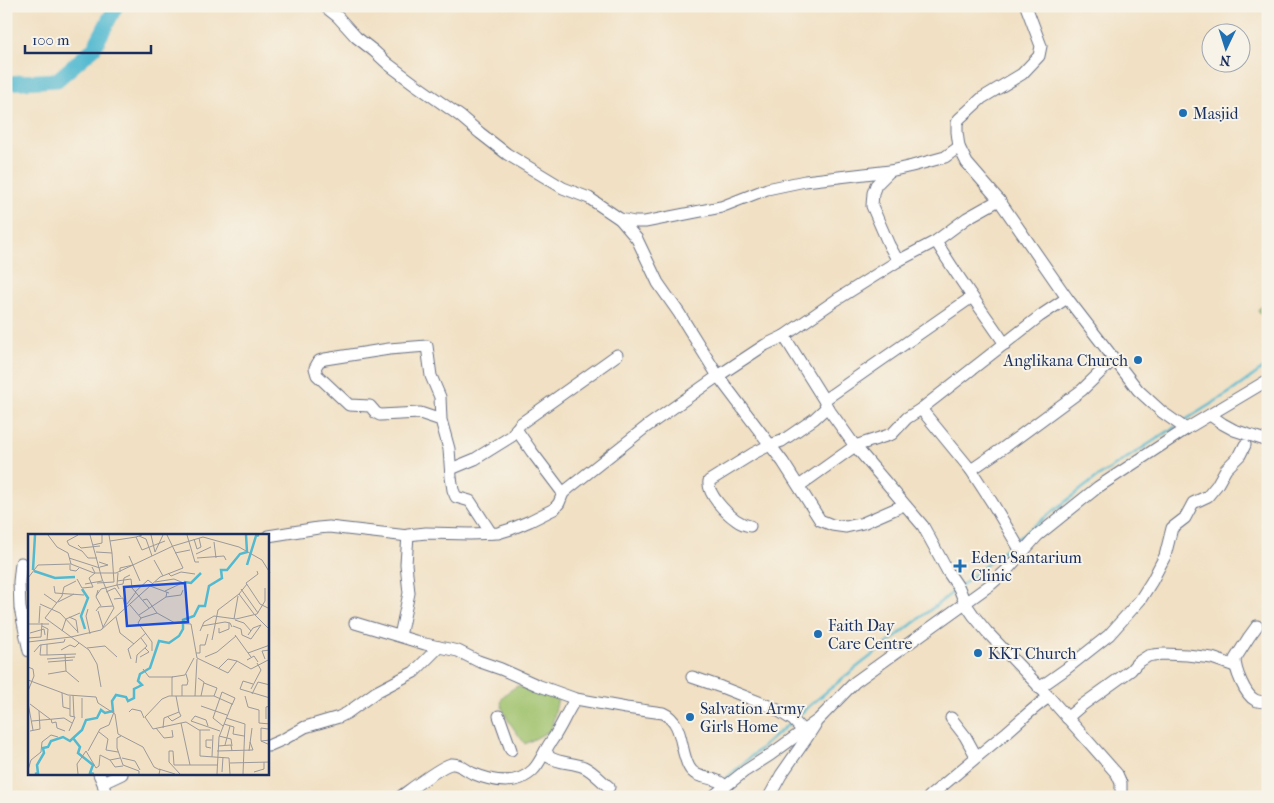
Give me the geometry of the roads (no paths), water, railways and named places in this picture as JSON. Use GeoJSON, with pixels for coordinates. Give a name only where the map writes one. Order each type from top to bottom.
{"type":"FeatureCollection","features":[{"type":"Feature","properties":{"kind":"street"},"geometry":{"type":"LineString","coordinates":[[324,6],[388,64],[460,116],[507,154],[563,188],[590,198],[620,219],[637,239],[658,283],[718,376],[800,486],[820,520],[832,525],[846,527],[863,523],[904,505]]}},
{"type":"Feature","properties":{"kind":"street"},"geometry":{"type":"LineString","coordinates":[[1026,6],[1041,46],[1039,56],[1022,74],[982,98],[959,119],[957,122],[959,147],[967,163],[999,200],[1067,298],[1138,390],[1162,412],[1186,429]]}},
{"type":"Feature","properties":{"kind":"street"},"geometry":{"type":"LineString","coordinates":[[620,219],[645,222],[721,207],[767,189],[805,181],[890,171],[944,157],[959,147]]}},
{"type":"Feature","properties":{"kind":"street"},"geometry":{"type":"LineString","coordinates":[[890,171],[876,185],[872,206],[889,246],[898,261]]}},
{"type":"Feature","properties":{"kind":"street"},"geometry":{"type":"LineString","coordinates":[[269,536],[329,527],[408,536],[410,534],[426,533],[498,533],[511,529],[554,509],[563,493],[646,427],[718,376],[765,345],[784,336],[898,261],[936,242],[967,218],[999,200]]}},
{"type":"Feature","properties":{"kind":"street"},"geometry":{"type":"LineString","coordinates":[[936,242],[953,270],[1005,344]]}},
{"type":"Feature","properties":{"kind":"street"},"geometry":{"type":"LineString","coordinates":[[750,526],[742,524],[735,519],[718,502],[710,490],[710,482],[754,453],[782,441],[814,419],[825,404],[972,297]]}},
{"type":"Feature","properties":{"kind":"street"},"geometry":{"type":"LineString","coordinates":[[800,486],[855,446],[892,434],[907,418],[1040,316],[1067,298]]}},
{"type":"Feature","properties":{"kind":"street"},"geometry":{"type":"LineString","coordinates":[[784,336],[825,404],[855,446],[923,526],[959,588],[965,603],[988,632],[1094,746],[1117,774],[1121,783],[1121,797]]}},
{"type":"Feature","properties":{"kind":"street"},"geometry":{"type":"LineString","coordinates":[[441,420],[420,413],[380,414],[376,413],[370,406],[349,405],[317,375],[316,366],[324,359],[389,349],[427,346],[431,376],[440,397],[441,420],[449,450],[453,490],[456,496],[470,501],[492,533]]}},
{"type":"Feature","properties":{"kind":"street"},"geometry":{"type":"LineString","coordinates":[[451,469],[475,459],[512,436],[520,424],[617,355]]}},
{"type":"Feature","properties":{"kind":"street"},"geometry":{"type":"LineString","coordinates":[[971,470],[1082,390],[1114,359]]}},
{"type":"Feature","properties":{"kind":"street"},"geometry":{"type":"LineString","coordinates":[[712,797],[745,771],[770,756],[818,720],[855,682],[990,585],[1006,571],[1037,536],[1098,487],[1186,429],[1268,380]]}},
{"type":"Feature","properties":{"kind":"street"},"geometry":{"type":"LineString","coordinates":[[921,409],[971,470],[1022,553]]}},
{"type":"Feature","properties":{"kind":"street"},"geometry":{"type":"LineString","coordinates":[[1210,415],[1234,430],[1268,441]]}},
{"type":"Feature","properties":{"kind":"street"},"geometry":{"type":"LineString","coordinates":[[516,429],[563,493]]}},
{"type":"Feature","properties":{"kind":"street"},"geometry":{"type":"LineString","coordinates":[[1039,688],[1109,635],[1140,600],[1165,556],[1172,528],[1185,518],[1194,503],[1208,496],[1226,469],[1240,456],[1245,446]]}},
{"type":"Feature","properties":{"kind":"street"},"geometry":{"type":"LineString","coordinates":[[400,636],[409,593],[406,564],[408,536]]}},
{"type":"Feature","properties":{"kind":"street"},"geometry":{"type":"LineString","coordinates":[[21,563],[19,582],[20,608],[28,647]]}},
{"type":"Feature","properties":{"kind":"street"},"geometry":{"type":"LineString","coordinates":[[355,623],[458,651],[478,661],[576,699],[668,715],[677,725],[686,762],[692,771],[722,782],[725,786]]}},
{"type":"Feature","properties":{"kind":"street"},"geometry":{"type":"LineString","coordinates":[[1257,626],[1235,659],[1235,666],[1248,693],[1257,701],[1268,702]]}},
{"type":"Feature","properties":{"kind":"street"},"geometry":{"type":"LineString","coordinates":[[269,746],[284,740],[305,727],[347,713],[390,683],[414,672],[439,647]]}},
{"type":"Feature","properties":{"kind":"street"},"geometry":{"type":"LineString","coordinates":[[1067,718],[1131,670],[1137,663],[1153,655],[1188,655],[1212,658],[1235,666]]}},
{"type":"Feature","properties":{"kind":"street"},"geometry":{"type":"LineString","coordinates":[[692,677],[736,692],[774,708],[793,720],[803,731]]}},
{"type":"Feature","properties":{"kind":"street"},"geometry":{"type":"LineString","coordinates":[[929,797],[1049,697]]}},
{"type":"Feature","properties":{"kind":"street"},"geometry":{"type":"LineString","coordinates":[[400,797],[449,764],[455,763],[485,778],[503,781],[514,781],[528,775],[542,759],[576,699]]}},
{"type":"Feature","properties":{"kind":"street"},"geometry":{"type":"LineString","coordinates":[[499,716],[511,750]]}},
{"type":"Feature","properties":{"kind":"street"},"geometry":{"type":"LineString","coordinates":[[951,718],[965,736],[976,756]]}},
{"type":"Feature","properties":{"kind":"street"},"geometry":{"type":"LineString","coordinates":[[769,797],[781,775],[818,720]]}},
{"type":"Feature","properties":{"kind":"street"},"geometry":{"type":"LineString","coordinates":[[546,750],[549,757],[559,762],[583,767],[609,787]]}},
{"type":"Feature","properties":{"kind":"street"},"geometry":{"type":"LineString","coordinates":[[101,778],[106,797]]}},
{"type":"Feature","properties":{"kind":"waterway"},"geometry":{"type":"LineString","coordinates":[[6,83],[57,80],[94,48],[116,6]]}},
{"type":"Feature","properties":{"kind":"waterway"},"geometry":{"type":"LineString","coordinates":[[1182,422],[1232,391],[1268,365]]}},
{"type":"Feature","properties":{"kind":"waterway"},"geometry":{"type":"LineString","coordinates":[[1017,539],[1096,478],[1175,427]]}},
{"type":"Feature","properties":{"kind":"waterway"},"geometry":{"type":"LineString","coordinates":[[961,586],[1012,543]]}},
{"type":"Feature","properties":{"kind":"waterway"},"geometry":{"type":"LineString","coordinates":[[795,718],[957,589]]}},
{"type":"Feature","properties":{"kind":"waterway"},"geometry":{"type":"LineString","coordinates":[[723,781],[791,722]]}},
{"type":"Feature","properties":{"kind":"place","name":"Masjid"},"geometry":{"type":"Point","coordinates":[1183,113]}},
{"type":"Feature","properties":{"kind":"place","name":"Anglikana Church"},"geometry":{"type":"Point","coordinates":[1138,360]}},
{"type":"Feature","properties":{"kind":"place","name":"Eden Santarium Clinic"},"geometry":{"type":"Point","coordinates":[960,566]}},
{"type":"Feature","properties":{"kind":"place","name":"Faith Day Care Centre"},"geometry":{"type":"Point","coordinates":[818,634]}},
{"type":"Feature","properties":{"kind":"place","name":"KKT Church"},"geometry":{"type":"Point","coordinates":[978,653]}},
{"type":"Feature","properties":{"kind":"place","name":"Salvation Army Girls Home"},"geometry":{"type":"Point","coordinates":[690,717]}}]}
